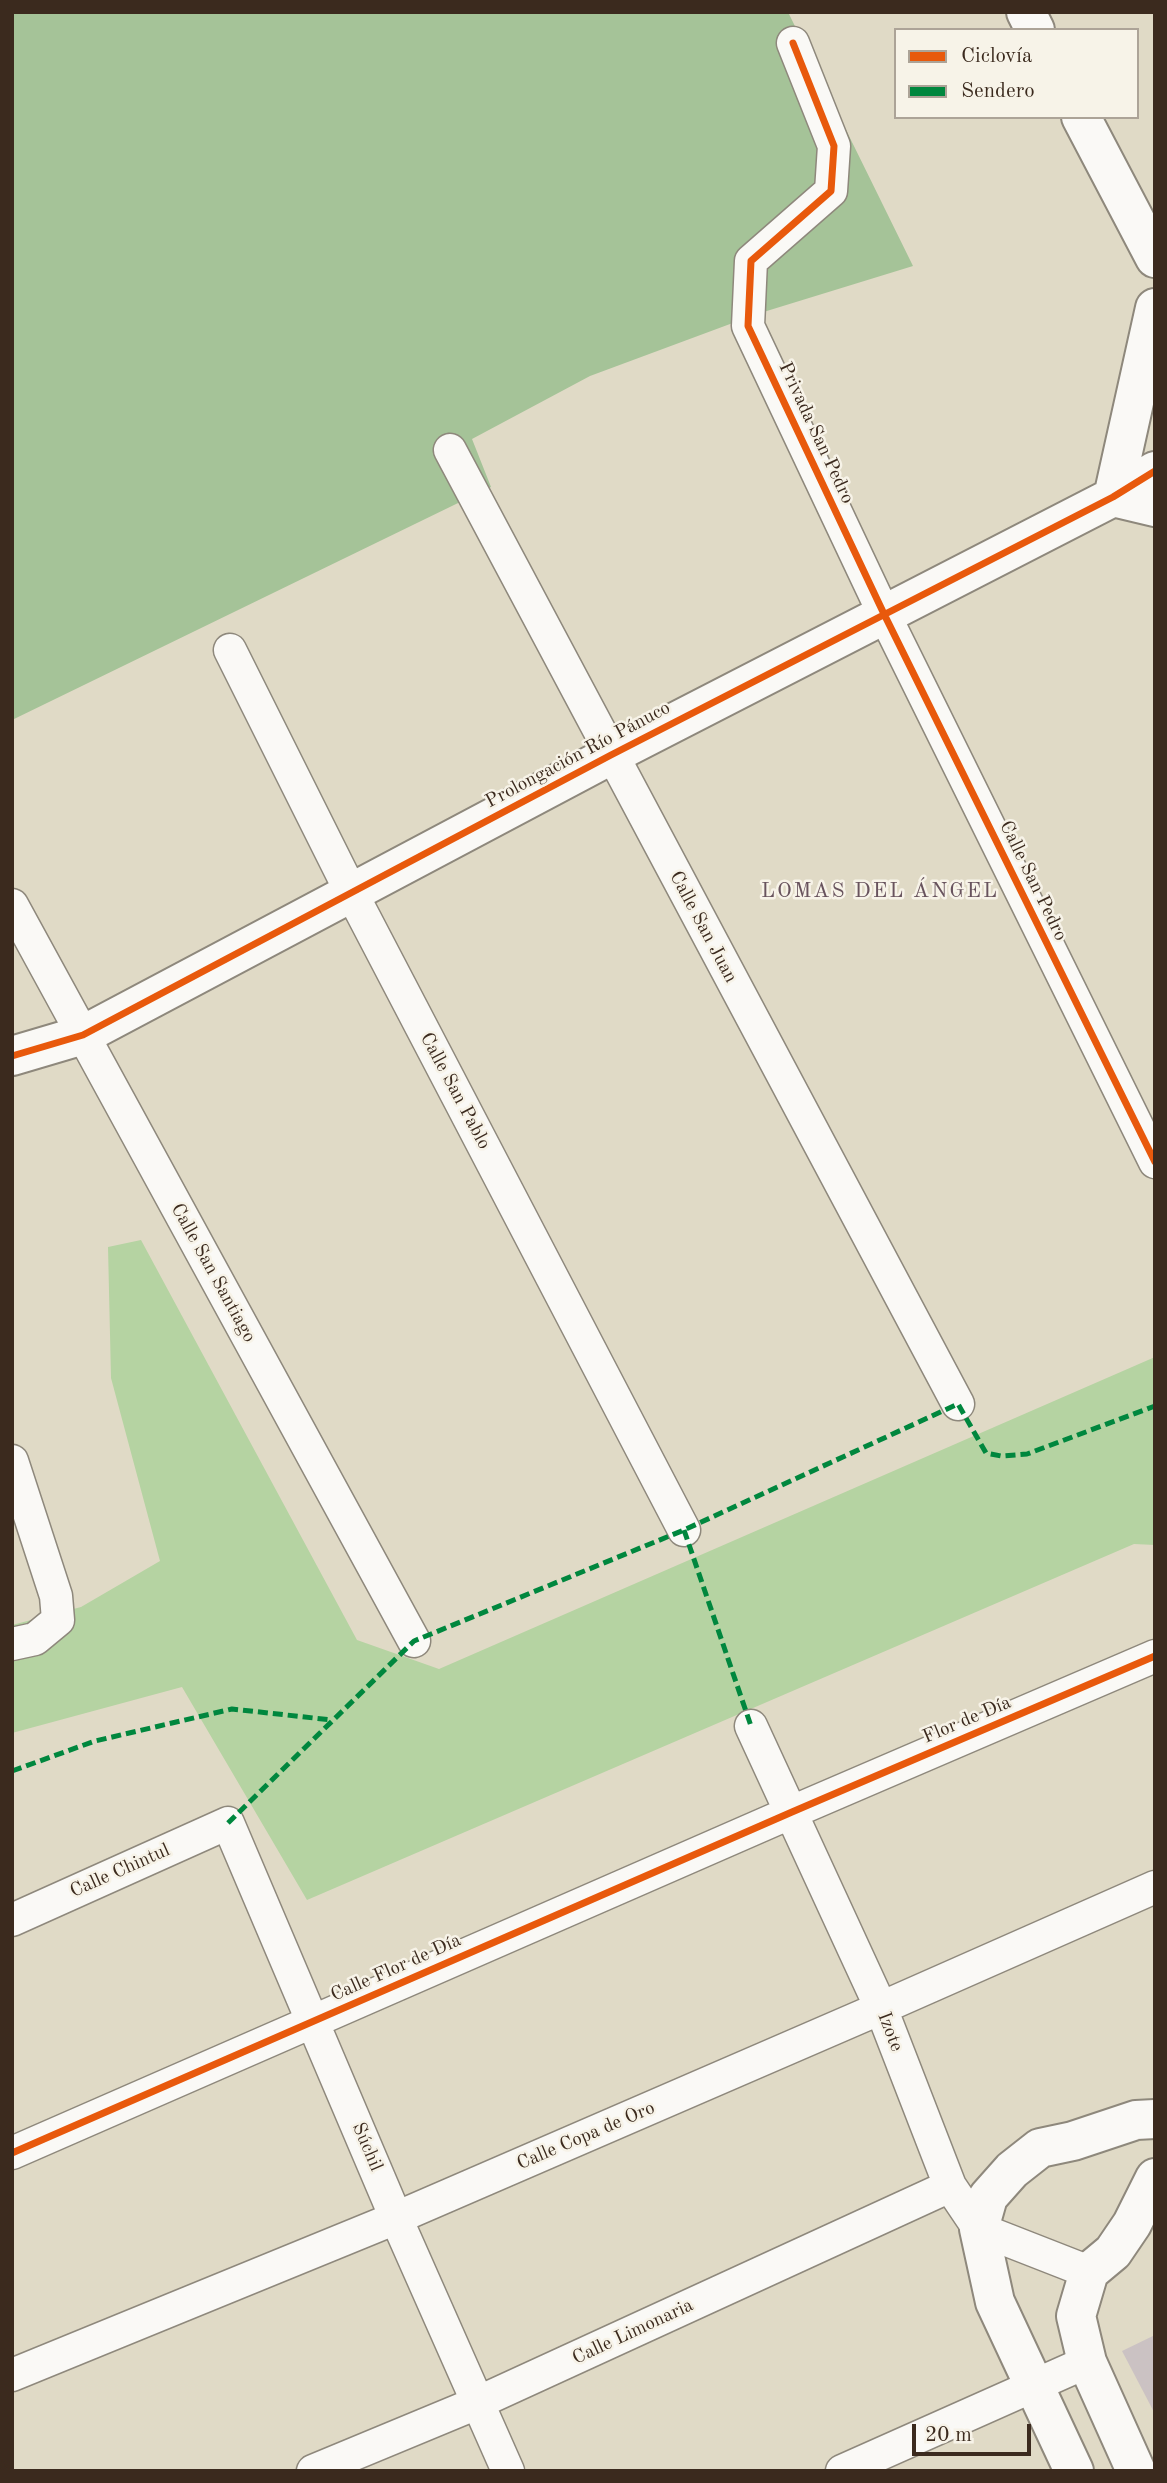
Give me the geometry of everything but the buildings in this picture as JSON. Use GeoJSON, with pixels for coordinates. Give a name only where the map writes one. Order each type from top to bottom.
{"type":"FeatureCollection","features":[{"type":"Feature","properties":{"kind":"street"},"geometry":{"type":"LineString","coordinates":[[1026,12],[1034,28]]}},
{"type":"Feature","properties":{"kind":"street","name":"Privada San Pedro"},"geometry":{"type":"LineString","coordinates":[[793,43],[834,146],[831,191],[751,261],[748,326],[884,614]]}},
{"type":"Feature","properties":{"kind":"street"},"geometry":{"type":"LineString","coordinates":[[1082,119],[1155,258]]}},
{"type":"Feature","properties":{"kind":"street"},"geometry":{"type":"LineString","coordinates":[[1155,308],[1113,497],[1155,507]]}},
{"type":"Feature","properties":{"kind":"street","name":"Calle San Juan"},"geometry":{"type":"LineString","coordinates":[[450,450],[958,1404]]}},
{"type":"Feature","properties":{"kind":"street","name":"Prolongación Río Pánuco"},"geometry":{"type":"LineString","coordinates":[[12,1056],[83,1035],[611,755],[1113,497],[1155,471]]}},
{"type":"Feature","properties":{"kind":"street","name":"Calle San Pedro"},"geometry":{"type":"LineString","coordinates":[[884,614],[1155,1161]]}},
{"type":"Feature","properties":{"kind":"street","name":"Calle San Pablo"},"geometry":{"type":"LineString","coordinates":[[230,649],[351,892],[684,1530]]}},
{"type":"Feature","properties":{"kind":"street","name":"Calle San Santiago"},"geometry":{"type":"LineString","coordinates":[[12,905],[414,1641]]}},
{"type":"Feature","properties":{"kind":"street"},"geometry":{"type":"LineString","coordinates":[[12,1461],[56,1596],[58,1620],[35,1639],[12,1644]]}},
{"type":"Feature","properties":{"kind":"street","name":"Flor de Día"},"geometry":{"type":"LineString","coordinates":[[792,1812],[1155,1656]]}},
{"type":"Feature","properties":{"kind":"street","name":"Izote"},"geometry":{"type":"LineString","coordinates":[[751,1726],[881,2008],[950,2186],[979,2229]]}},
{"type":"Feature","properties":{"kind":"street","name":"Calle Flor de Día"},"geometry":{"type":"LineString","coordinates":[[12,2153],[792,1812]]}},
{"type":"Feature","properties":{"kind":"street","name":"Súchil"},"geometry":{"type":"LineString","coordinates":[[228,1822],[396,2218],[508,2471]]}},
{"type":"Feature","properties":{"kind":"street","name":"Calle Chintul"},"geometry":{"type":"LineString","coordinates":[[12,1920],[228,1822]]}},
{"type":"Feature","properties":{"kind":"street","name":"Calle Copa de Oro"},"geometry":{"type":"LineString","coordinates":[[12,2375],[396,2218],[1155,1886]]}},
{"type":"Feature","properties":{"kind":"street"},"geometry":{"type":"LineString","coordinates":[[1074,2471],[995,2302],[979,2229],[988,2197],[1012,2170],[1040,2148],[1073,2141],[1136,2120],[1155,2119]]}},
{"type":"Feature","properties":{"kind":"street"},"geometry":{"type":"LineString","coordinates":[[1136,2471],[1087,2362],[1076,2316],[1089,2272],[1113,2252],[1132,2224],[1155,2178]]}},
{"type":"Feature","properties":{"kind":"street","name":"Calle Limonaria"},"geometry":{"type":"LineString","coordinates":[[313,2471],[477,2403],[950,2186]]}},
{"type":"Feature","properties":{"kind":"street"},"geometry":{"type":"LineString","coordinates":[[979,2229],[1089,2272]]}},
{"type":"Feature","properties":{"kind":"street"},"geometry":{"type":"LineString","coordinates":[[842,2471],[1087,2362]]}},
{"type":"Feature","properties":{"kind":"green space"},"geometry":{"type":"Polygon","coordinates":[[[12,12],[788,12],[913,266],[757,314],[590,376],[472,439],[491,487],[12,720],[12,12]]]}},
{"type":"Feature","properties":{"kind":"green space"},"geometry":{"type":"Polygon","coordinates":[[[141,1240],[357,1640],[439,1669],[1155,1357],[1155,1545],[1134,1544],[307,1900],[182,1687],[12,1733],[12,1625],[81,1607],[160,1561],[111,1378],[108,1247],[141,1240]]]}},
{"type":"Feature","properties":{"kind":"marked path"},"geometry":{"type":"LineString","coordinates":[[228,1823],[414,1641],[684,1530],[958,1404],[986,1453],[1001,1456],[1027,1454],[1155,1406]]}},
{"type":"Feature","properties":{"kind":"marked path"},"geometry":{"type":"LineString","coordinates":[[684,1530],[751,1726]]}},
{"type":"Feature","properties":{"kind":"marked path"},"geometry":{"type":"LineString","coordinates":[[12,1771],[95,1741],[232,1709],[332,1720]]}},
{"type":"Feature","properties":{"kind":"cycle path"},"geometry":{"type":"LineString","coordinates":[[793,43],[834,146],[831,191],[751,261],[748,326],[884,614],[1155,1162]]}},
{"type":"Feature","properties":{"kind":"cycle path"},"geometry":{"type":"LineString","coordinates":[[12,1056],[83,1035],[611,755],[1113,497],[1155,471]]}},
{"type":"Feature","properties":{"kind":"cycle path"},"geometry":{"type":"LineString","coordinates":[[12,2153],[1155,1656]]}},
{"type":"Feature","properties":{"kind":"district","name":"LOMAS DEL ÁNGEL"},"geometry":{"type":"Point","coordinates":[880,891]}}]}
